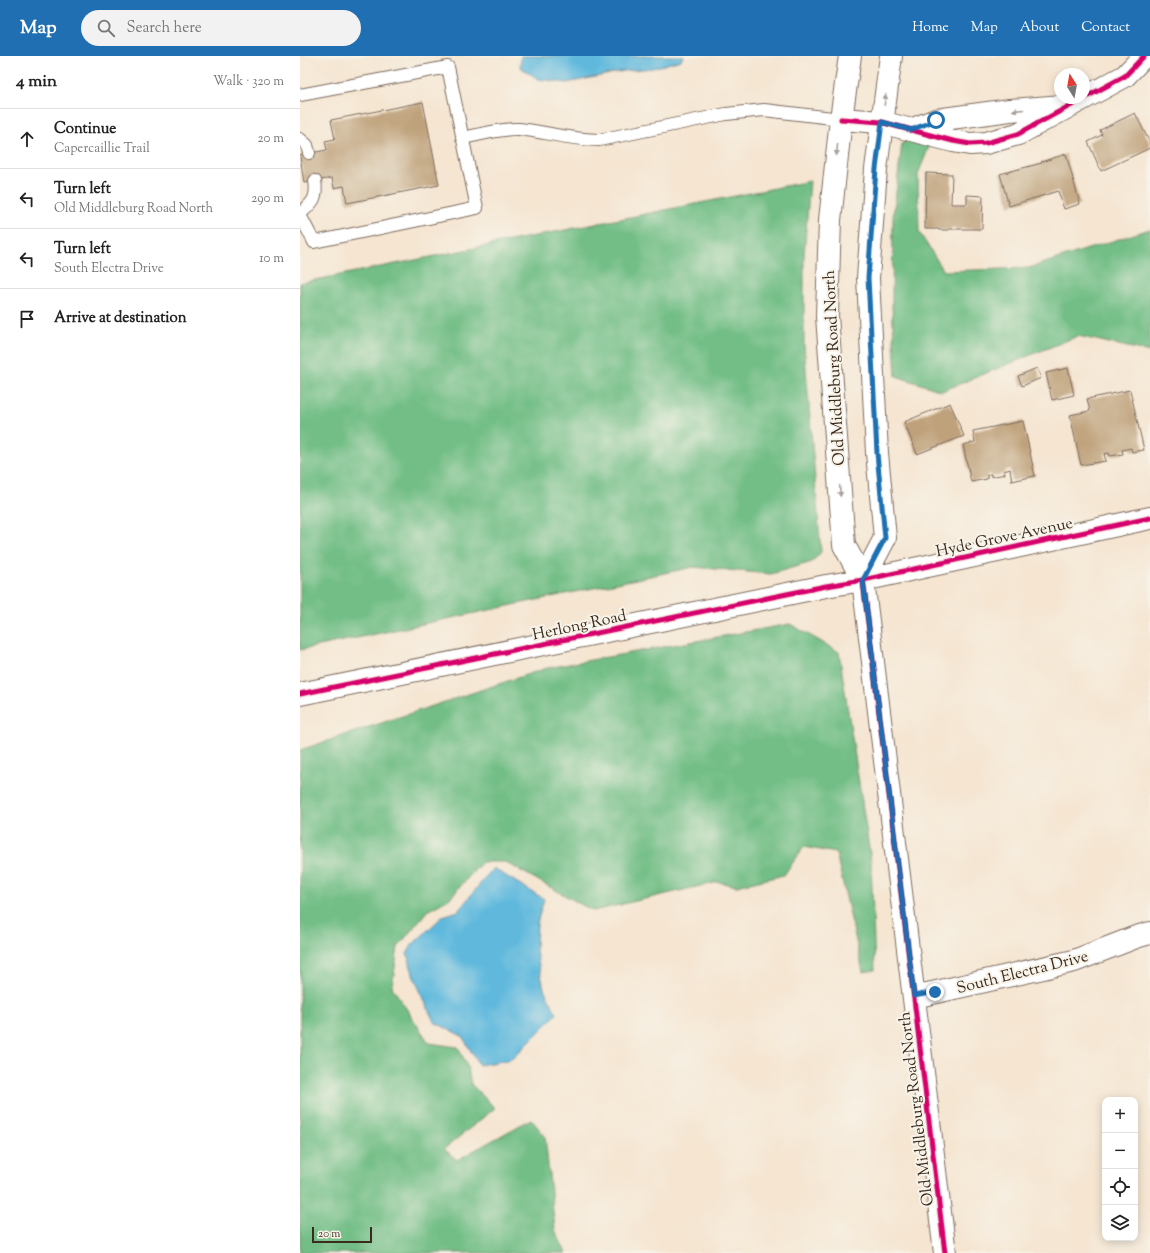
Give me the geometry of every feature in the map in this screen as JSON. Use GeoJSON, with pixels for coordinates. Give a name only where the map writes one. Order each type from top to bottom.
{"type":"FeatureCollection","features":[{"type":"Feature","properties":{"kind":"main road","name":"Old Middleburg Road North"},"geometry":{"type":"LineString","coordinates":[[850,56],[841,118],[830,220],[828,316],[844,545],[863,580],[946,1253]]}},
{"type":"Feature","properties":{"kind":"main road"},"geometry":{"type":"LineString","coordinates":[[863,580],[885,538],[877,453],[868,278],[876,169],[891,56]]}},
{"type":"Feature","properties":{"kind":"main road"},"geometry":{"type":"LineString","coordinates":[[841,118],[882,122],[970,144],[986,143],[1018,134],[1125,76],[1144,56]]}},
{"type":"Feature","properties":{"kind":"main road"},"geometry":{"type":"LineString","coordinates":[[911,130],[936,120],[1010,110],[1071,105]]}},
{"type":"Feature","properties":{"kind":"main road","name":"Hyde Grove Avenue"},"geometry":{"type":"LineString","coordinates":[[863,580],[1150,518]]}},
{"type":"Feature","properties":{"kind":"main road","name":"Herlong Road"},"geometry":{"type":"LineString","coordinates":[[300,694],[826,586],[863,580]]}},
{"type":"Feature","properties":{"kind":"main road","name":"South Electra Drive"},"geometry":{"type":"LineString","coordinates":[[914,996],[1074,961],[1150,933]]}},
{"type":"Feature","properties":{"kind":"lane"},"geometry":{"type":"LineString","coordinates":[[300,95],[448,67],[477,208],[314,242],[300,215],[312,203],[317,191],[315,181]]}},
{"type":"Feature","properties":{"kind":"lane"},"geometry":{"type":"LineString","coordinates":[[462,138],[519,129],[583,140],[598,140],[726,114],[764,110],[841,118]]}},
{"type":"Feature","properties":{"kind":"lane"},"geometry":{"type":"LineString","coordinates":[[300,139],[306,145],[309,153]]}},
{"type":"Feature","properties":{"kind":"green space"},"geometry":{"type":"Polygon","coordinates":[[[910,138],[931,142],[918,174],[919,232],[944,271],[1029,268],[1150,229],[1150,352],[1078,336],[942,391],[896,376],[892,306],[893,217],[902,143],[910,138]]]}},
{"type":"Feature","properties":{"kind":"green space"},"geometry":{"type":"Polygon","coordinates":[[[810,181],[804,255],[804,345],[821,552],[812,562],[771,574],[693,567],[300,650],[300,283],[810,181]]]}},
{"type":"Feature","properties":{"kind":"green space"},"geometry":{"type":"Polygon","coordinates":[[[790,624],[839,652],[871,861],[875,970],[863,972],[836,853],[804,847],[784,875],[737,886],[718,882],[593,911],[505,862],[482,862],[449,899],[427,911],[398,947],[392,987],[429,1043],[458,1047],[468,1068],[471,1084],[495,1108],[444,1149],[457,1160],[531,1119],[545,1136],[555,1230],[566,1253],[300,1253],[300,750],[547,668],[790,624]]]}},
{"type":"Feature","properties":{"kind":"water"},"geometry":{"type":"Polygon","coordinates":[[[521,56],[684,56],[681,60],[653,68],[624,71],[567,83],[538,79],[520,67],[521,56]]]}},
{"type":"Feature","properties":{"kind":"water"},"geometry":{"type":"Polygon","coordinates":[[[493,868],[544,899],[537,923],[536,951],[544,989],[557,1014],[513,1058],[479,1065],[462,1036],[434,1022],[414,977],[407,954],[412,945],[443,916],[458,911],[493,868]]]}},
{"type":"Feature","properties":{"kind":"building"},"geometry":{"type":"Polygon","coordinates":[[[423,102],[439,185],[347,203],[344,186],[334,188],[332,178],[304,183],[300,155],[327,150],[325,141],[335,139],[331,120],[423,102]]]}},
{"type":"Feature","properties":{"kind":"building"},"geometry":{"type":"Polygon","coordinates":[[[1135,113],[1150,143],[1150,148],[1101,171],[1088,142],[1102,135],[1100,130],[1135,113]]]}},
{"type":"Feature","properties":{"kind":"building"},"geometry":{"type":"Polygon","coordinates":[[[1066,154],[1080,204],[1064,209],[1058,191],[1009,206],[1000,174],[1042,163],[1041,162],[1066,154]]]}},
{"type":"Feature","properties":{"kind":"building"},"geometry":{"type":"Polygon","coordinates":[[[926,173],[952,174],[951,204],[967,204],[967,195],[983,196],[982,229],[925,229],[926,173]]]}},
{"type":"Feature","properties":{"kind":"building"},"geometry":{"type":"Polygon","coordinates":[[[1037,368],[1041,378],[1022,386],[1018,376],[1037,368]]]}},
{"type":"Feature","properties":{"kind":"building"},"geometry":{"type":"Polygon","coordinates":[[[1068,368],[1074,395],[1052,400],[1046,373],[1068,368]]]}},
{"type":"Feature","properties":{"kind":"building"},"geometry":{"type":"Polygon","coordinates":[[[1130,390],[1144,450],[1132,452],[1131,448],[1122,450],[1123,454],[1110,456],[1109,453],[1104,454],[1106,461],[1081,465],[1070,415],[1090,411],[1087,399],[1130,390]]]}},
{"type":"Feature","properties":{"kind":"building"},"geometry":{"type":"Polygon","coordinates":[[[950,403],[964,436],[917,454],[904,422],[950,403]]]}},
{"type":"Feature","properties":{"kind":"building"},"geometry":{"type":"Polygon","coordinates":[[[1023,421],[1035,476],[1012,481],[1010,469],[1004,471],[1005,474],[991,477],[991,474],[987,475],[987,479],[971,482],[963,445],[975,442],[973,431],[1023,421]]]}},
{"type":"Feature","properties":{"kind":"cycle path"},"geometry":{"type":"LineString","coordinates":[[841,119],[881,122],[970,144],[986,143],[1018,134],[1125,76],[1144,56]]}},
{"type":"Feature","properties":{"kind":"cycle path"},"geometry":{"type":"LineString","coordinates":[[300,694],[826,586],[863,580],[1150,518]]}},
{"type":"Feature","properties":{"kind":"cycle path"},"geometry":{"type":"LineString","coordinates":[[863,580],[945,1253]]}},
{"type":"Feature","properties":{"kind":"route"},"geometry":{"type":"LineString","coordinates":[[935,992],[914,996],[863,580],[885,538],[877,453],[868,278],[876,169],[882,122],[911,130],[936,120]]}}]}
